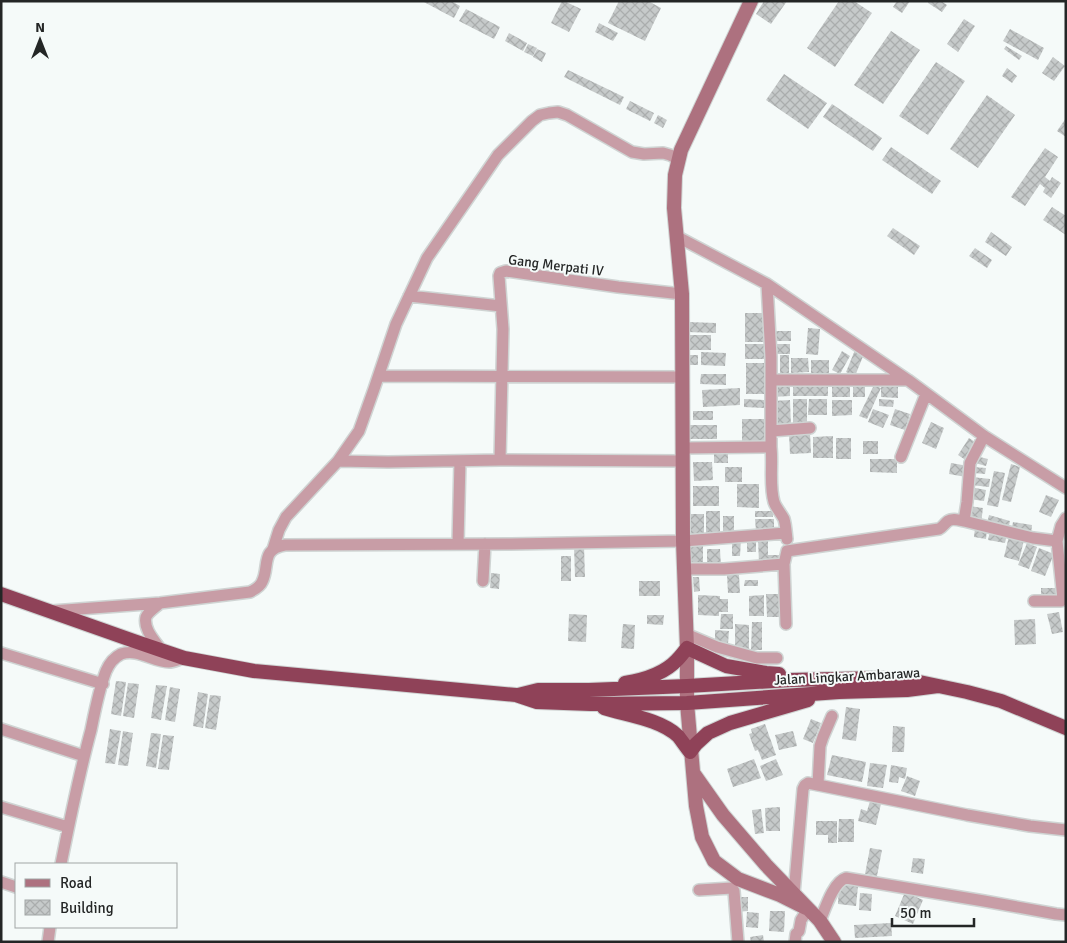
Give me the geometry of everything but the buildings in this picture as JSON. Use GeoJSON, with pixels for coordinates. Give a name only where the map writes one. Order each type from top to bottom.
{"type":"FeatureCollection","features":[{"type":"Feature","properties":{"kind":"highway","name":"Jalan Lingkar Ambarawa"},"geometry":{"type":"LineString","coordinates":[[1,594],[184,658],[254,671],[516,695],[537,702],[687,686],[840,685],[907,690],[938,686],[1001,702],[1066,728]]}},
{"type":"Feature","properties":{"kind":"highway"},"geometry":{"type":"LineString","coordinates":[[590,697],[660,673],[676,662],[687,641],[726,666],[840,685]]}},
{"type":"Feature","properties":{"kind":"highway"},"geometry":{"type":"LineString","coordinates":[[590,697],[665,727],[678,736],[690,752],[708,733],[730,723],[782,707],[840,685]]}},
{"type":"Feature","properties":{"kind":"highway","name":"Jalan Lingkar Ambarawa"},"geometry":{"type":"LineString","coordinates":[[590,697],[687,703],[840,685]]}},
{"type":"Feature","properties":{"kind":"main road"},"geometry":{"type":"LineString","coordinates":[[751,1],[681,150],[675,175],[674,208],[682,294],[683,541],[690,752],[696,806],[702,837],[714,861],[738,879],[780,894],[807,908]]}},
{"type":"Feature","properties":{"kind":"main road"},"geometry":{"type":"LineString","coordinates":[[693,774],[723,815],[766,865],[820,921],[834,942]]}},
{"type":"Feature","properties":{"kind":"street"},"geometry":{"type":"LineString","coordinates":[[50,611],[160,603],[250,592],[257,588],[262,582],[269,554],[273,549],[279,530],[286,517],[338,461],[359,431],[396,324],[427,258],[498,155],[540,115],[558,112],[567,115],[632,152],[644,154],[663,153],[678,159]]}},
{"type":"Feature","properties":{"kind":"street"},"geometry":{"type":"LineString","coordinates":[[676,236],[767,284],[908,380],[984,436],[1066,488]]}},
{"type":"Feature","properties":{"kind":"street","name":"Gang Merpati IV"},"geometry":{"type":"LineString","coordinates":[[500,460],[503,329],[500,273],[506,271],[609,286],[682,294]]}},
{"type":"Feature","properties":{"kind":"street"},"geometry":{"type":"LineString","coordinates":[[767,284],[771,357],[770,447],[772,493],[774,503],[784,519],[786,533],[787,551],[784,564],[786,624]]}},
{"type":"Feature","properties":{"kind":"street"},"geometry":{"type":"LineString","coordinates":[[409,296],[501,306]]}},
{"type":"Feature","properties":{"kind":"street"},"geometry":{"type":"LineString","coordinates":[[379,376],[682,377]]}},
{"type":"Feature","properties":{"kind":"street"},"geometry":{"type":"LineString","coordinates":[[770,380],[908,380]]}},
{"type":"Feature","properties":{"kind":"street"},"geometry":{"type":"LineString","coordinates":[[902,456],[926,394]]}},
{"type":"Feature","properties":{"kind":"street"},"geometry":{"type":"LineString","coordinates":[[770,431],[810,428]]}},
{"type":"Feature","properties":{"kind":"street"},"geometry":{"type":"LineString","coordinates":[[964,521],[970,463],[984,436]]}},
{"type":"Feature","properties":{"kind":"street"},"geometry":{"type":"LineString","coordinates":[[338,461],[500,460],[683,454],[770,447]]}},
{"type":"Feature","properties":{"kind":"street"},"geometry":{"type":"LineString","coordinates":[[458,543],[460,461]]}},
{"type":"Feature","properties":{"kind":"street"},"geometry":{"type":"LineString","coordinates":[[1034,601],[1061,601],[1063,599],[1057,542],[1061,526],[1066,518]]}},
{"type":"Feature","properties":{"kind":"street"},"geometry":{"type":"LineString","coordinates":[[787,551],[939,528],[949,520],[964,521],[1057,542]]}},
{"type":"Feature","properties":{"kind":"street"},"geometry":{"type":"LineString","coordinates":[[273,549],[285,545],[683,541],[786,533]]}},
{"type":"Feature","properties":{"kind":"street"},"geometry":{"type":"LineString","coordinates":[[483,581],[485,544]]}},
{"type":"Feature","properties":{"kind":"street"},"geometry":{"type":"LineString","coordinates":[[684,569],[741,568],[784,564]]}},
{"type":"Feature","properties":{"kind":"street"},"geometry":{"type":"LineString","coordinates":[[160,603],[146,617],[146,624],[150,634],[160,650]]}},
{"type":"Feature","properties":{"kind":"street"},"geometry":{"type":"LineString","coordinates":[[687,641],[717,646],[757,658],[777,658]]}},
{"type":"Feature","properties":{"kind":"street"},"geometry":{"type":"LineString","coordinates":[[61,863],[84,756],[107,669],[117,657],[134,652],[163,662],[172,662],[184,658]]}},
{"type":"Feature","properties":{"kind":"street"},"geometry":{"type":"LineString","coordinates":[[1,653],[102,684]]}},
{"type":"Feature","properties":{"kind":"street"},"geometry":{"type":"LineString","coordinates":[[818,785],[820,746],[832,716]]}},
{"type":"Feature","properties":{"kind":"street"},"geometry":{"type":"LineString","coordinates":[[1,730],[84,756]]}},
{"type":"Feature","properties":{"kind":"street"},"geometry":{"type":"LineString","coordinates":[[794,894],[803,789],[808,783],[967,815],[1066,830]]}},
{"type":"Feature","properties":{"kind":"street"},"geometry":{"type":"LineString","coordinates":[[1,807],[68,827]]}},
{"type":"Feature","properties":{"kind":"street"},"geometry":{"type":"LineString","coordinates":[[820,921],[836,886],[846,878],[1066,915]]}},
{"type":"Feature","properties":{"kind":"street"},"geometry":{"type":"LineString","coordinates":[[1,882],[15,887]]}},
{"type":"Feature","properties":{"kind":"street"},"geometry":{"type":"LineString","coordinates":[[698,890],[732,888],[734,890],[737,941]]}},
{"type":"Feature","properties":{"kind":"street"},"geometry":{"type":"LineString","coordinates":[[795,942],[796,934],[807,908]]}},
{"type":"Feature","properties":{"kind":"street"},"geometry":{"type":"LineString","coordinates":[[48,942],[50,928]]}}]}
